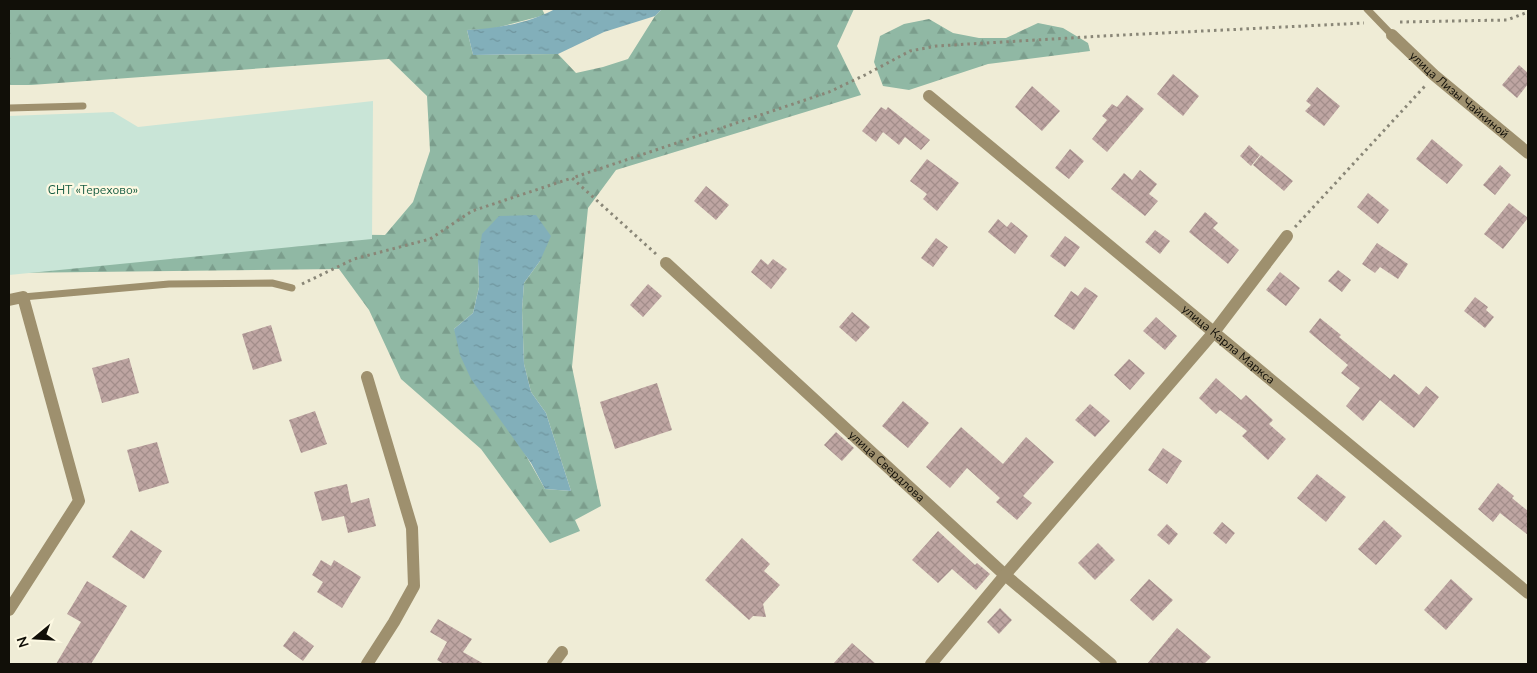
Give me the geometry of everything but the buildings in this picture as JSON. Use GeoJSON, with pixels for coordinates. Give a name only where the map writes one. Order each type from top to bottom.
{"type":"FeatureCollection","features":[{"type":"Feature","properties":{"kind":"street","name":"улица Лизы Чайкиной"},"geometry":{"type":"LineString","coordinates":[[1392,36],[1434,75],[1528,152]]}},
{"type":"Feature","properties":{"kind":"street","name":"улица Карла Маркса"},"geometry":{"type":"LineString","coordinates":[[929,96],[1528,593]]}},
{"type":"Feature","properties":{"kind":"street"},"geometry":{"type":"LineString","coordinates":[[931,664],[1214,332],[1287,236]]}},
{"type":"Feature","properties":{"kind":"street","name":"улица Свердлова"},"geometry":{"type":"LineString","coordinates":[[666,263],[1005,575],[1111,664]]}},
{"type":"Feature","properties":{"kind":"street"},"geometry":{"type":"LineString","coordinates":[[9,300],[23,296],[79,501],[9,610]]}},
{"type":"Feature","properties":{"kind":"street"},"geometry":{"type":"LineString","coordinates":[[367,377],[412,528],[414,586],[367,664]]}},
{"type":"Feature","properties":{"kind":"street"},"geometry":{"type":"LineString","coordinates":[[553,664],[562,652]]}},
{"type":"Feature","properties":{"kind":"lane"},"geometry":{"type":"LineString","coordinates":[[1367,9],[1392,36]]}},
{"type":"Feature","properties":{"kind":"lane"},"geometry":{"type":"LineString","coordinates":[[9,108],[83,106]]}},
{"type":"Feature","properties":{"kind":"lane"},"geometry":{"type":"LineString","coordinates":[[23,296],[169,284],[272,283],[292,288]]}},
{"type":"Feature","properties":{"kind":"path"},"geometry":{"type":"LineString","coordinates":[[292,288],[354,259],[430,239],[472,210],[829,92],[910,51],[936,46],[1103,36],[1379,23],[1507,20],[1528,12]]}},
{"type":"Feature","properties":{"kind":"path"},"geometry":{"type":"LineString","coordinates":[[1287,236],[1434,75]]}},
{"type":"Feature","properties":{"kind":"path"},"geometry":{"type":"LineString","coordinates":[[572,178],[666,263]]}},
{"type":"Feature","properties":{"kind":"green space"},"geometry":{"type":"Polygon","coordinates":[[[9,9],[542,9],[545,15],[492,29],[467,30],[473,55],[558,54],[576,73],[628,59],[655,16],[662,9],[854,9],[837,46],[861,95],[616,170],[588,208],[572,367],[601,506],[575,520],[580,531],[550,543],[481,449],[401,379],[369,310],[339,269],[9,273],[129,232],[385,235],[413,202],[430,151],[427,96],[389,59],[31,85],[9,85],[9,9]],[[478,261],[479,287],[473,313],[454,329],[545,489],[571,491],[546,413],[531,392],[524,364],[522,310],[524,283],[540,261],[478,261]]]}},
{"type":"Feature","properties":{"kind":"green space"},"geometry":{"type":"Polygon","coordinates":[[[929,19],[953,33],[979,38],[1006,38],[1038,23],[1063,28],[1088,43],[1090,51],[988,64],[909,90],[883,86],[874,62],[880,36],[904,24],[929,19]]]}},
{"type":"Feature","properties":{"kind":"green space","name":"СНТ «Терехово»"},"geometry":{"type":"Polygon","coordinates":[[[373,101],[372,239],[9,275],[9,116],[113,112],[138,127],[373,101]]]}},
{"type":"Feature","properties":{"kind":"water"},"geometry":{"type":"Polygon","coordinates":[[[555,9],[662,9],[655,16],[604,32],[558,54],[473,55],[467,30],[512,24],[535,18],[555,9]]]}},
{"type":"Feature","properties":{"kind":"water"},"geometry":{"type":"Polygon","coordinates":[[[536,215],[551,236],[540,261],[524,283],[522,310],[524,364],[531,392],[546,413],[571,491],[545,489],[531,463],[471,379],[460,355],[454,329],[473,313],[479,287],[478,261],[482,234],[499,216],[536,215]]]}}]}
